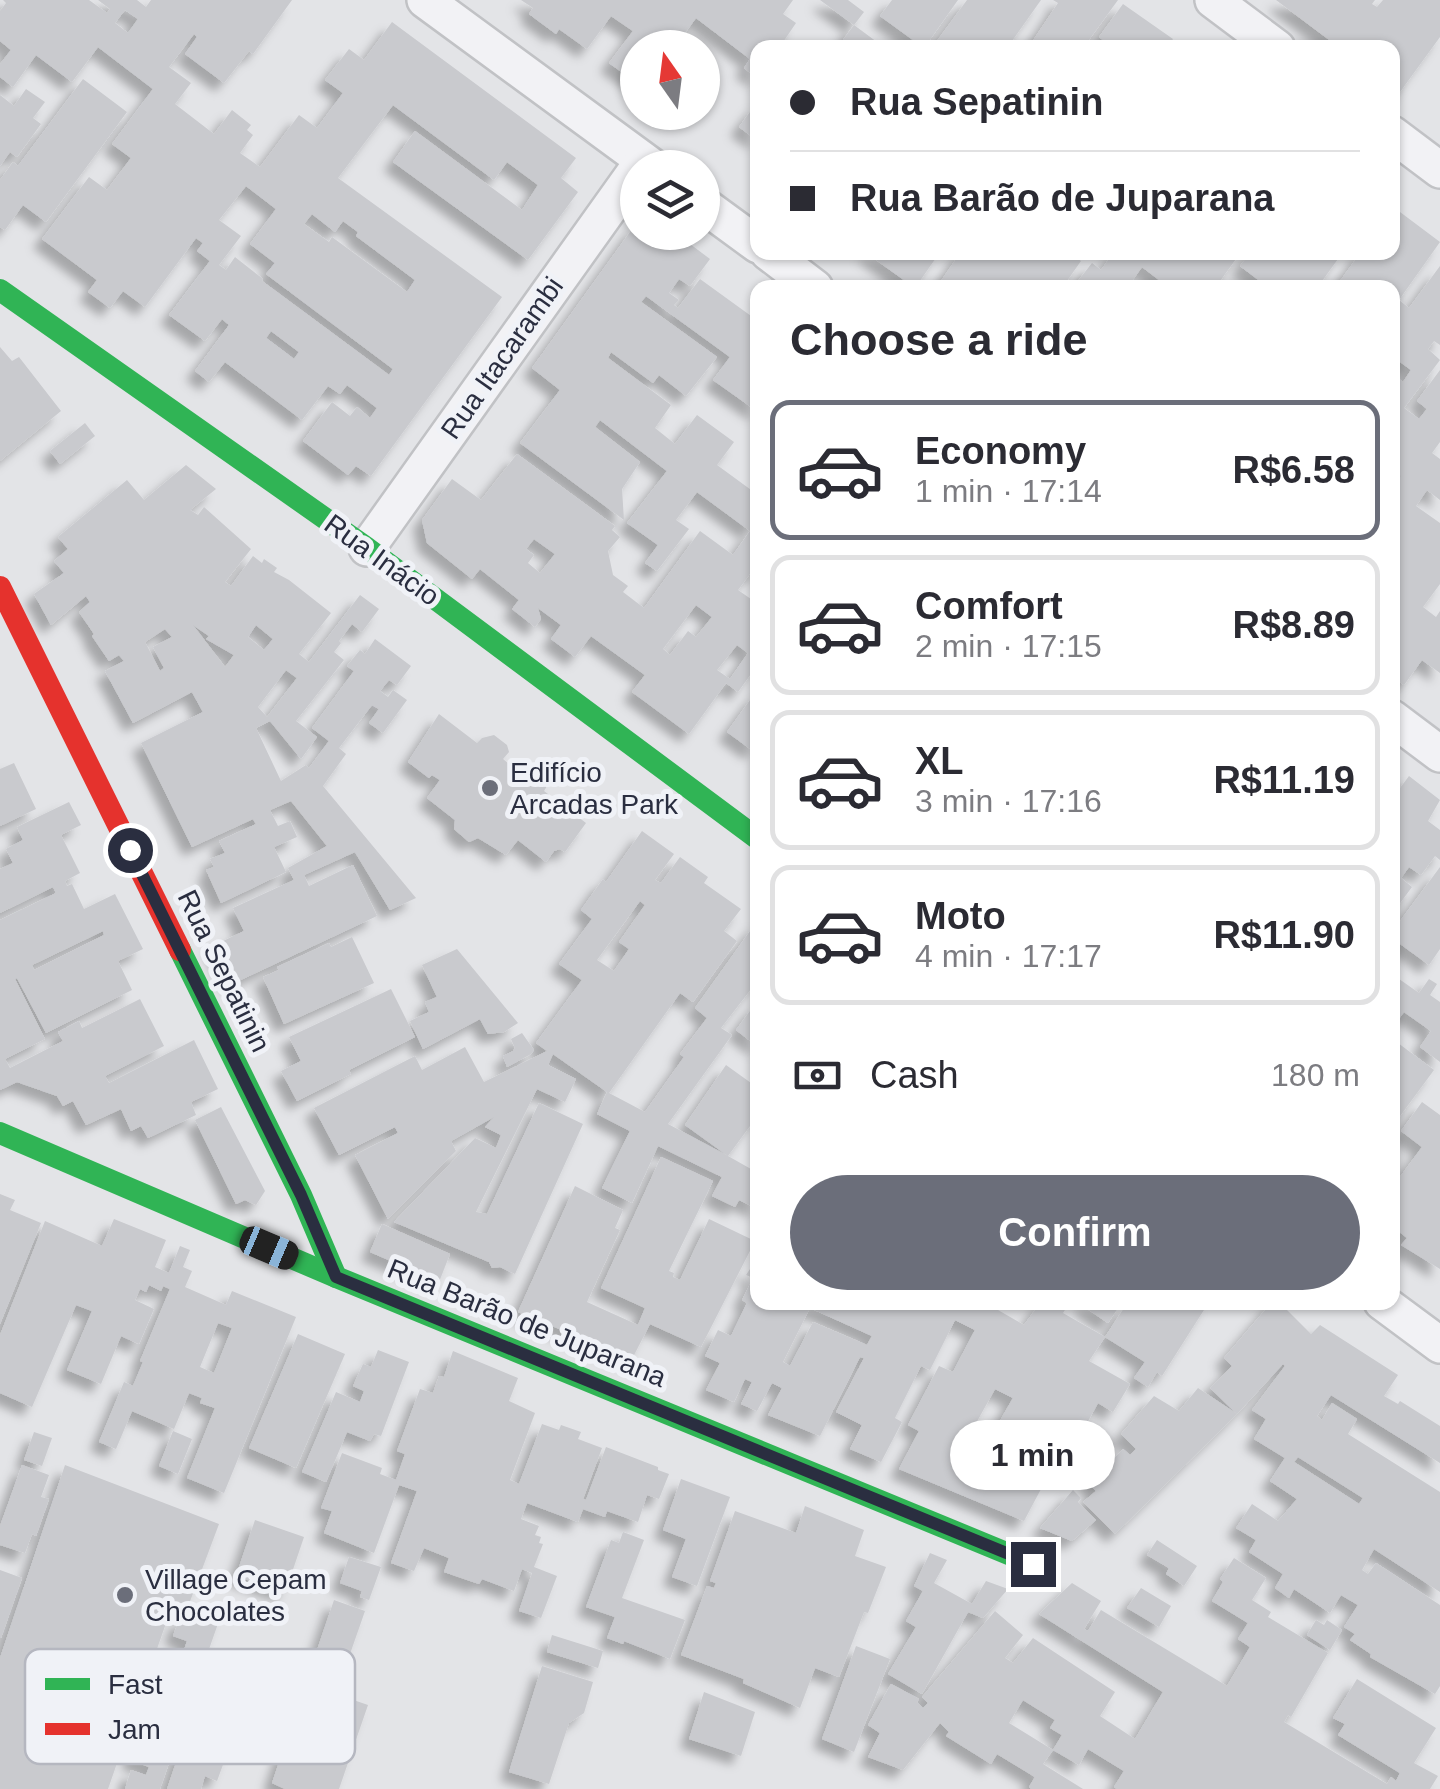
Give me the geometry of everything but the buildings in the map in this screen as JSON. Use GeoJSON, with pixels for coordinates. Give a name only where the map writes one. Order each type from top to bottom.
{"type":"FeatureCollection","features":[{"type":"Feature","properties":{"kind":"street"},"geometry":{"type":"LineString","coordinates":[[426,0],[622,150]]}},
{"type":"Feature","properties":{"kind":"street"},"geometry":{"type":"LineString","coordinates":[[1214,0],[1266,40]]}},
{"type":"Feature","properties":{"kind":"street"},"geometry":{"type":"LineString","coordinates":[[1400,140],[1440,170]]}},
{"type":"Feature","properties":{"kind":"street","name":"Rua Itacarambi"},"geometry":{"type":"LineString","coordinates":[[367,548],[620,198]]}},
{"type":"Feature","properties":{"kind":"street"},"geometry":{"type":"LineString","coordinates":[[720,217],[750,239]]}},
{"type":"Feature","properties":{"kind":"street"},"geometry":{"type":"LineString","coordinates":[[778,260],[805,280]]}},
{"type":"Feature","properties":{"kind":"street","name":"Rua Inácio"},"geometry":{"type":"LineString","coordinates":[[0,290],[367,548],[750,833]]}},
{"type":"Feature","properties":{"kind":"street","name":"Rua Sepatinin"},"geometry":{"type":"LineString","coordinates":[[4,600],[301,1195],[336,1277]]}},
{"type":"Feature","properties":{"kind":"street"},"geometry":{"type":"LineString","coordinates":[[1400,724],[1440,754]]}},
{"type":"Feature","properties":{"kind":"street","name":"Rua Barão de Juparana"},"geometry":{"type":"LineString","coordinates":[[0,1134],[1033,1564]]}},
{"type":"Feature","properties":{"kind":"street"},"geometry":{"type":"LineString","coordinates":[[1393,1310],[1440,1346]]}},
{"type":"Feature","properties":{"kind":"traffic: fast"},"geometry":{"type":"LineString","coordinates":[[0,290],[367,548],[750,833]]}},
{"type":"Feature","properties":{"kind":"traffic: fast"},"geometry":{"type":"LineString","coordinates":[[180,950],[301,1195],[336,1277]]}},
{"type":"Feature","properties":{"kind":"traffic: fast"},"geometry":{"type":"LineString","coordinates":[[0,1133],[336,1277],[1033,1564]]}},
{"type":"Feature","properties":{"kind":"traffic: jam"},"geometry":{"type":"LineString","coordinates":[[0,587],[180,950]]}},
{"type":"Feature","properties":{"kind":"place","name":"Edifício Arcadas Park"},"geometry":{"type":"Point","coordinates":[490,788]}},
{"type":"Feature","properties":{"kind":"place","name":"Village Cepam Chocolates"},"geometry":{"type":"Point","coordinates":[125,1595]}},
{"type":"Feature","properties":{"kind":"route"},"geometry":{"type":"LineString","coordinates":[[130,850],[301,1195],[336,1277],[1033,1564]]}}]}
